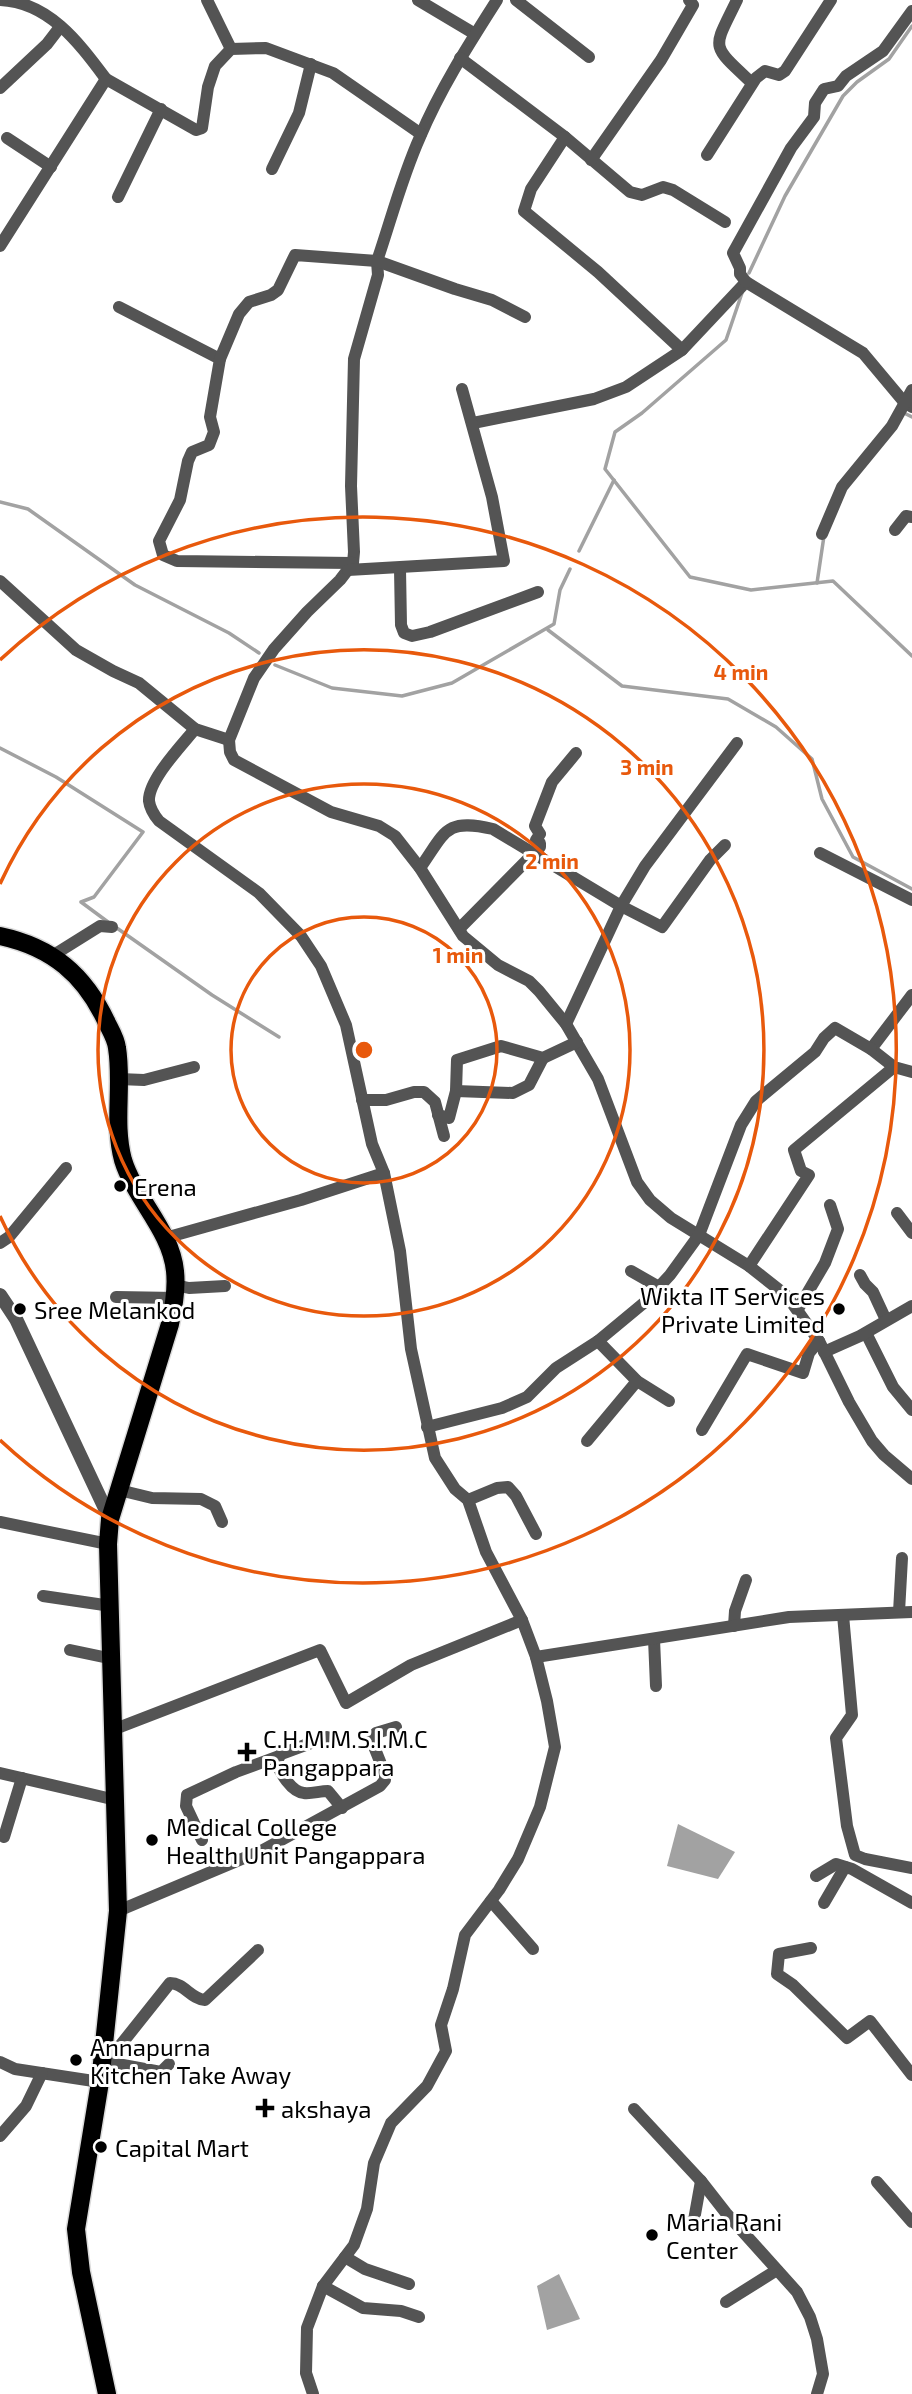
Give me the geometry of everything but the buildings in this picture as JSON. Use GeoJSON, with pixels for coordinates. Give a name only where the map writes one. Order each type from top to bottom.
{"type":"FeatureCollection","features":[{"type":"Feature","properties":{"kind":"main road"},"geometry":{"type":"LineString","coordinates":[[0,936],[23,941],[63,962],[97,1001],[117,1045],[120,1079],[117,1126],[124,1161],[164,1238],[175,1269],[176,1291],[170,1324],[110,1519],[108,1544],[118,1911],[100,2082],[76,2229],[79,2261],[107,2394]]}},
{"type":"Feature","properties":{"kind":"street"},"geometry":{"type":"LineString","coordinates":[[0,0],[24,2],[44,13],[78,41],[106,79],[197,130],[202,128],[208,87],[215,66],[231,49],[266,48],[333,73],[421,134]]}},
{"type":"Feature","properties":{"kind":"street"},"geometry":{"type":"LineString","coordinates":[[207,0],[231,49]]}},
{"type":"Feature","properties":{"kind":"street"},"geometry":{"type":"LineString","coordinates":[[418,0],[475,34]]}},
{"type":"Feature","properties":{"kind":"street"},"geometry":{"type":"LineString","coordinates":[[497,0],[460,58],[421,134],[407,167],[377,261],[378,275],[354,359],[351,486],[354,552],[350,567],[274,649],[254,678],[229,740],[230,752],[234,760],[331,812],[379,826],[395,836],[420,867],[459,929],[479,950],[539,990],[566,1024],[598,1079],[637,1182],[650,1200],[671,1218],[748,1266],[787,1296],[822,1346],[872,1441],[912,1479]]}},
{"type":"Feature","properties":{"kind":"street"},"geometry":{"type":"LineString","coordinates":[[516,0],[589,57]]}},
{"type":"Feature","properties":{"kind":"street"},"geometry":{"type":"LineString","coordinates":[[591,160],[661,60],[693,5],[689,0]]}},
{"type":"Feature","properties":{"kind":"street"},"geometry":{"type":"LineString","coordinates":[[737,0],[718,37],[718,45],[722,53],[752,83]]}},
{"type":"Feature","properties":{"kind":"street"},"geometry":{"type":"LineString","coordinates":[[708,155],[752,83],[765,71],[779,75],[785,71],[831,0]]}},
{"type":"Feature","properties":{"kind":"street"},"geometry":{"type":"LineString","coordinates":[[908,405],[863,353],[746,282],[740,274],[733,253],[791,148],[814,117],[815,103],[824,89],[838,86],[846,76],[883,51],[912,10]]}},
{"type":"Feature","properties":{"kind":"street"},"geometry":{"type":"LineString","coordinates":[[0,88],[47,44],[60,27]]}},
{"type":"Feature","properties":{"kind":"street"},"geometry":{"type":"LineString","coordinates":[[460,58],[565,137],[635,195],[663,187],[673,190],[724,222]]}},
{"type":"Feature","properties":{"kind":"street"},"geometry":{"type":"LineString","coordinates":[[272,169],[299,113],[311,64]]}},
{"type":"Feature","properties":{"kind":"street"},"geometry":{"type":"LineString","coordinates":[[0,246],[106,79]]}},
{"type":"Feature","properties":{"kind":"street"},"geometry":{"type":"LineString","coordinates":[[118,197],[161,109]]}},
{"type":"Feature","properties":{"kind":"street"},"geometry":{"type":"LineString","coordinates":[[565,137],[531,189],[524,211],[598,272],[682,350]]}},
{"type":"Feature","properties":{"kind":"street"},"geometry":{"type":"LineString","coordinates":[[6,138],[51,167]]}},
{"type":"Feature","properties":{"kind":"street"},"geometry":{"type":"LineString","coordinates":[[463,389],[492,496],[504,561],[400,569],[177,561],[163,555],[159,541],[180,500],[188,461],[192,452],[209,444],[214,432],[211,416],[220,359],[239,314],[249,302],[278,290],[295,255],[377,261],[492,300],[525,317]]}},
{"type":"Feature","properties":{"kind":"street"},"geometry":{"type":"LineString","coordinates":[[473,423],[594,399],[626,387],[682,350],[746,282]]}},
{"type":"Feature","properties":{"kind":"street"},"geometry":{"type":"LineString","coordinates":[[119,307],[220,359]]}},
{"type":"Feature","properties":{"kind":"street"},"geometry":{"type":"LineString","coordinates":[[822,534],[842,487],[908,405],[912,390]]}},
{"type":"Feature","properties":{"kind":"street"},"geometry":{"type":"LineString","coordinates":[[895,530],[906,516],[912,517]]}},
{"type":"Feature","properties":{"kind":"street"},"geometry":{"type":"LineString","coordinates":[[400,569],[401,625],[404,633],[412,636],[430,632],[538,592]]}},
{"type":"Feature","properties":{"kind":"street"},"geometry":{"type":"LineString","coordinates":[[0,581],[76,650],[139,683],[195,729],[229,740]]}},
{"type":"Feature","properties":{"kind":"street"},"geometry":{"type":"LineString","coordinates":[[195,729],[154,785],[149,798],[151,810],[159,821],[259,893],[302,936],[321,966],[346,1026],[372,1144],[384,1173],[400,1251],[411,1349],[435,1458],[454,1489],[468,1500],[486,1552],[522,1620],[536,1657],[555,1747],[540,1807],[518,1859],[465,1935],[453,1989],[441,2025],[446,2051],[427,2086],[391,2123],[374,2163],[367,2209],[354,2245],[323,2286],[307,2328],[306,2373],[313,2394]]}},
{"type":"Feature","properties":{"kind":"street"},"geometry":{"type":"LineString","coordinates":[[566,1024],[621,906],[645,866],[737,743]]}},
{"type":"Feature","properties":{"kind":"street"},"geometry":{"type":"LineString","coordinates":[[459,929],[540,847],[536,840],[540,834],[535,826],[552,782],[576,753]]}},
{"type":"Feature","properties":{"kind":"street"},"geometry":{"type":"LineString","coordinates":[[420,867],[446,830],[460,824],[494,829],[621,906],[662,927],[710,860],[725,845]]}},
{"type":"Feature","properties":{"kind":"street"},"geometry":{"type":"LineString","coordinates":[[820,853],[912,900]]}},
{"type":"Feature","properties":{"kind":"street"},"geometry":{"type":"LineString","coordinates":[[52,956],[100,926],[112,928]]}},
{"type":"Feature","properties":{"kind":"street"},"geometry":{"type":"LineString","coordinates":[[871,1049],[912,995]]}},
{"type":"Feature","properties":{"kind":"street"},"geometry":{"type":"LineString","coordinates":[[427,1427],[502,1408],[527,1397],[556,1368],[598,1341],[645,1302],[699,1235],[741,1125],[756,1101],[815,1052],[835,1028],[871,1049],[894,1067],[912,1072]]}},
{"type":"Feature","properties":{"kind":"street"},"geometry":{"type":"LineString","coordinates":[[456,1091],[513,1093],[528,1085],[542,1058],[577,1042]]}},
{"type":"Feature","properties":{"kind":"street"},"geometry":{"type":"LineString","coordinates":[[438,1115],[449,1118],[456,1091],[457,1060],[501,1046],[542,1058]]}},
{"type":"Feature","properties":{"kind":"street"},"geometry":{"type":"LineString","coordinates":[[120,1079],[144,1080],[194,1067]]}},
{"type":"Feature","properties":{"kind":"street"},"geometry":{"type":"LineString","coordinates":[[748,1266],[809,1175],[801,1171],[794,1150],[894,1067]]}},
{"type":"Feature","properties":{"kind":"street"},"geometry":{"type":"LineString","coordinates":[[362,1100],[386,1100],[424,1092],[435,1102],[444,1136]]}},
{"type":"Feature","properties":{"kind":"street"},"geometry":{"type":"LineString","coordinates":[[0,1243],[9,1237],[66,1167]]}},
{"type":"Feature","properties":{"kind":"street"},"geometry":{"type":"LineString","coordinates":[[164,1238],[301,1200],[384,1173]]}},
{"type":"Feature","properties":{"kind":"street"},"geometry":{"type":"LineString","coordinates":[[798,1309],[825,1263],[838,1229],[830,1205]]}},
{"type":"Feature","properties":{"kind":"street"},"geometry":{"type":"LineString","coordinates":[[897,1213],[912,1233]]}},
{"type":"Feature","properties":{"kind":"street"},"geometry":{"type":"LineString","coordinates":[[631,1271],[659,1287]]}},
{"type":"Feature","properties":{"kind":"street"},"geometry":{"type":"LineString","coordinates":[[860,1275],[873,1292],[887,1320]]}},
{"type":"Feature","properties":{"kind":"street"},"geometry":{"type":"LineString","coordinates":[[116,1297],[225,1286]]}},
{"type":"Feature","properties":{"kind":"street"},"geometry":{"type":"LineString","coordinates":[[0,1295],[16,1319],[110,1519]]}},
{"type":"Feature","properties":{"kind":"street"},"geometry":{"type":"LineString","coordinates":[[702,1430],[747,1354],[803,1373],[809,1353],[822,1346],[866,1333],[912,1306]]}},
{"type":"Feature","properties":{"kind":"street"},"geometry":{"type":"LineString","coordinates":[[866,1333],[893,1387],[912,1410]]}},
{"type":"Feature","properties":{"kind":"street"},"geometry":{"type":"LineString","coordinates":[[598,1341],[637,1381],[669,1401]]}},
{"type":"Feature","properties":{"kind":"street"},"geometry":{"type":"LineString","coordinates":[[587,1441],[637,1381]]}},
{"type":"Feature","properties":{"kind":"street"},"geometry":{"type":"LineString","coordinates":[[468,1500],[497,1488],[508,1487],[516,1496],[536,1534]]}},
{"type":"Feature","properties":{"kind":"street"},"geometry":{"type":"LineString","coordinates":[[119,1490],[152,1497],[201,1499],[215,1506],[222,1522]]}},
{"type":"Feature","properties":{"kind":"street"},"geometry":{"type":"LineString","coordinates":[[2,1518],[108,1544]]}},
{"type":"Feature","properties":{"kind":"street"},"geometry":{"type":"LineString","coordinates":[[536,1657],[789,1617],[905,1612],[902,1558]]}},
{"type":"Feature","properties":{"kind":"street"},"geometry":{"type":"LineString","coordinates":[[734,1626],[735,1611],[746,1580]]}},
{"type":"Feature","properties":{"kind":"street"},"geometry":{"type":"LineString","coordinates":[[43,1597],[111,1606]]}},
{"type":"Feature","properties":{"kind":"street"},"geometry":{"type":"LineString","coordinates":[[844,1615],[852,1715],[836,1738],[847,1826],[855,1855],[912,1868]]}},
{"type":"Feature","properties":{"kind":"street"},"geometry":{"type":"LineString","coordinates":[[114,1729],[320,1650],[346,1703],[411,1665],[522,1620]]}},
{"type":"Feature","properties":{"kind":"street"},"geometry":{"type":"LineString","coordinates":[[654,1639],[656,1686]]}},
{"type":"Feature","properties":{"kind":"street"},"geometry":{"type":"LineString","coordinates":[[70,1650],[113,1659]]}},
{"type":"Feature","properties":{"kind":"street"},"geometry":{"type":"LineString","coordinates":[[118,1911],[263,1850],[383,1783],[385,1774],[371,1739],[376,1733],[396,1727]]}},
{"type":"Feature","properties":{"kind":"street"},"geometry":{"type":"LineString","coordinates":[[202,1840],[186,1807],[187,1795],[236,1772],[327,1737]]}},
{"type":"Feature","properties":{"kind":"street"},"geometry":{"type":"LineString","coordinates":[[279,1756],[276,1762],[278,1767],[297,1791],[328,1791],[342,1808]]}},
{"type":"Feature","properties":{"kind":"street"},"geometry":{"type":"LineString","coordinates":[[0,1773],[116,1800]]}},
{"type":"Feature","properties":{"kind":"street"},"geometry":{"type":"LineString","coordinates":[[4,1837],[22,1778]]}},
{"type":"Feature","properties":{"kind":"street"},"geometry":{"type":"LineString","coordinates":[[824,1903],[860,1858]]}},
{"type":"Feature","properties":{"kind":"street"},"geometry":{"type":"LineString","coordinates":[[816,1876],[835,1864],[850,1868],[912,1903]]}},
{"type":"Feature","properties":{"kind":"street"},"geometry":{"type":"LineString","coordinates":[[491,1901],[533,1948]]}},
{"type":"Feature","properties":{"kind":"street"},"geometry":{"type":"LineString","coordinates":[[811,1948],[779,1954],[777,1974],[793,1985],[847,2038],[870,2021],[912,2075]]}},
{"type":"Feature","properties":{"kind":"street"},"geometry":{"type":"LineString","coordinates":[[101,2061],[119,2047],[170,1983],[177,1983],[198,1999],[205,2000],[258,1950]]}},
{"type":"Feature","properties":{"kind":"street"},"geometry":{"type":"LineString","coordinates":[[101,2061],[161,2072],[169,2064]]}},
{"type":"Feature","properties":{"kind":"street"},"geometry":{"type":"LineString","coordinates":[[0,2062],[15,2069],[100,2082]]}},
{"type":"Feature","properties":{"kind":"street"},"geometry":{"type":"LineString","coordinates":[[0,2136],[26,2106],[42,2073]]}},
{"type":"Feature","properties":{"kind":"street"},"geometry":{"type":"LineString","coordinates":[[634,2109],[701,2180],[726,2213],[797,2292],[810,2317],[817,2339],[823,2374],[817,2394]]}},
{"type":"Feature","properties":{"kind":"street"},"geometry":{"type":"LineString","coordinates":[[686,2224],[694,2220],[701,2180]]}},
{"type":"Feature","properties":{"kind":"street"},"geometry":{"type":"LineString","coordinates":[[877,2182],[912,2222]]}},
{"type":"Feature","properties":{"kind":"street"},"geometry":{"type":"LineString","coordinates":[[345,2257],[365,2269],[409,2284]]}},
{"type":"Feature","properties":{"kind":"street"},"geometry":{"type":"LineString","coordinates":[[726,2302],[777,2270]]}},
{"type":"Feature","properties":{"kind":"street"},"geometry":{"type":"LineString","coordinates":[[323,2286],[363,2308],[401,2311],[419,2317]]}},
{"type":"Feature","properties":{"kind":"shaded area"},"geometry":{"type":"Polygon","coordinates":[[[678,1824],[735,1852],[718,1879],[667,1866],[678,1824]]]}},
{"type":"Feature","properties":{"kind":"shaded area"},"geometry":{"type":"Polygon","coordinates":[[[559,2274],[580,2319],[547,2330],[537,2286],[559,2274]]]}},
{"type":"Feature","properties":{"kind":"waterway"},"geometry":{"type":"LineString","coordinates":[[749,273],[785,196],[843,96],[857,82],[889,59],[912,26]]}},
{"type":"Feature","properties":{"kind":"waterway"},"geometry":{"type":"LineString","coordinates":[[742,293],[726,340],[642,413],[615,432],[605,469],[690,577],[751,590],[833,581],[912,656]]}},
{"type":"Feature","properties":{"kind":"waterway"},"geometry":{"type":"LineString","coordinates":[[902,412],[912,417]]}},
{"type":"Feature","properties":{"kind":"waterway"},"geometry":{"type":"LineString","coordinates":[[579,551],[614,480]]}},
{"type":"Feature","properties":{"kind":"waterway"},"geometry":{"type":"LineString","coordinates":[[0,502],[28,509],[135,585],[229,633],[259,653]]}},
{"type":"Feature","properties":{"kind":"waterway"},"geometry":{"type":"LineString","coordinates":[[817,583],[824,536]]}},
{"type":"Feature","properties":{"kind":"waterway"},"geometry":{"type":"LineString","coordinates":[[275,665],[332,688],[402,696],[452,683],[554,624],[560,590],[570,569]]}},
{"type":"Feature","properties":{"kind":"waterway"},"geometry":{"type":"LineString","coordinates":[[548,630],[622,686],[728,699],[776,727],[812,759],[822,799],[853,857],[912,889]]}},
{"type":"Feature","properties":{"kind":"waterway"},"geometry":{"type":"LineString","coordinates":[[0,748],[56,777],[143,832],[94,897],[81,902],[108,922]]}},
{"type":"Feature","properties":{"kind":"waterway"},"geometry":{"type":"LineString","coordinates":[[114,926],[212,995],[279,1037]]}},
{"type":"Feature","properties":{"kind":"place","name":"Erena"},"geometry":{"type":"Point","coordinates":[120,1186]}},
{"type":"Feature","properties":{"kind":"place","name":"Sree Melankod"},"geometry":{"type":"Point","coordinates":[20,1309]}},
{"type":"Feature","properties":{"kind":"place","name":"Wikta IT Services Private Limited"},"geometry":{"type":"Point","coordinates":[839,1309]}},
{"type":"Feature","properties":{"kind":"place","name":"C.H.M.M.S.I.M.C Pangappara"},"geometry":{"type":"Point","coordinates":[247,1752]}},
{"type":"Feature","properties":{"kind":"place","name":"Medical College Health Unit Pangappara"},"geometry":{"type":"Point","coordinates":[152,1840]}},
{"type":"Feature","properties":{"kind":"place","name":"Annapurna Kitchen Take Away"},"geometry":{"type":"Point","coordinates":[76,2060]}},
{"type":"Feature","properties":{"kind":"place","name":"akshaya"},"geometry":{"type":"Point","coordinates":[265,2108]}},
{"type":"Feature","properties":{"kind":"place","name":"Capital Mart"},"geometry":{"type":"Point","coordinates":[101,2147]}},
{"type":"Feature","properties":{"kind":"place","name":"Maria Rani Center"},"geometry":{"type":"Point","coordinates":[652,2235]}}]}
